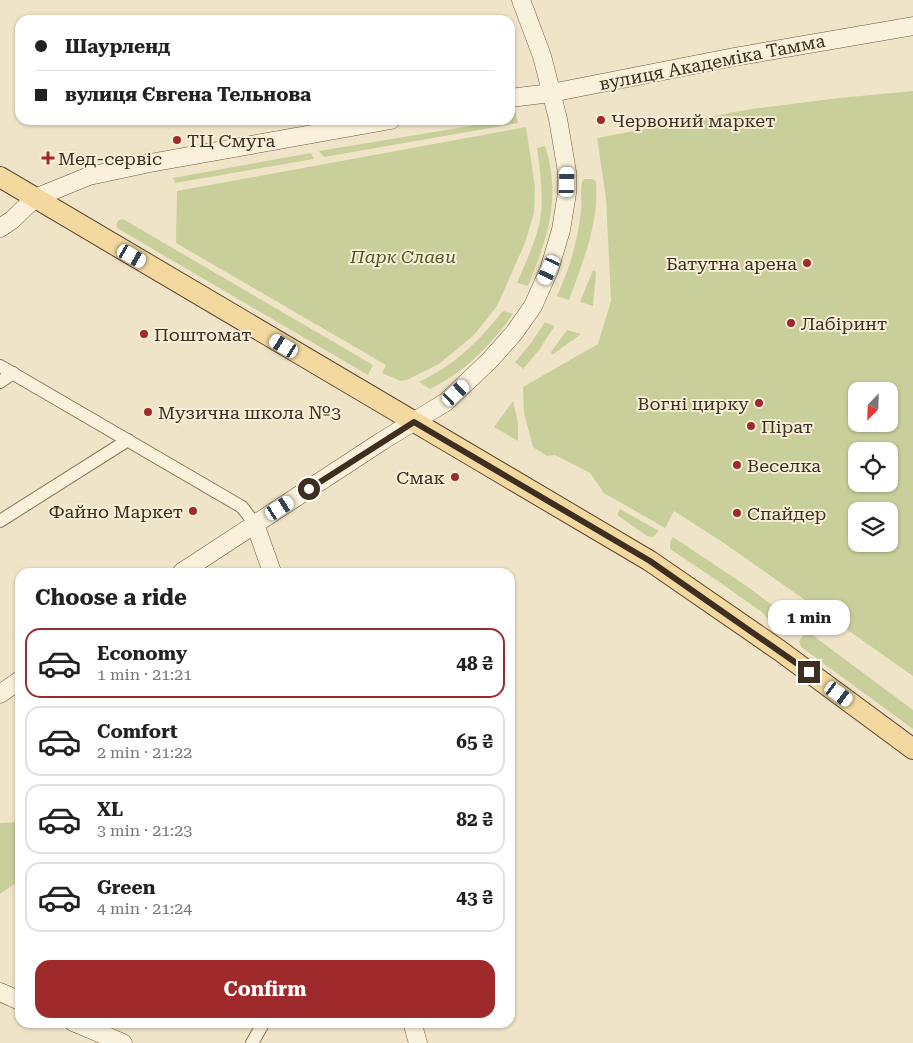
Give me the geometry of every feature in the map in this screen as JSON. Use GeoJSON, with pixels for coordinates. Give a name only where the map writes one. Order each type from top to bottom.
{"type":"FeatureCollection","features":[{"type":"Feature","properties":{"kind":"main road"},"geometry":{"type":"LineString","coordinates":[[188,568],[382,441],[446,402],[490,360],[514,333],[533,306],[549,270],[561,230],[567,193],[567,172],[558,120],[542,56],[521,0]]}},
{"type":"Feature","properties":{"kind":"main road","name":"вулиця Академіка Тамма"},"geometry":{"type":"LineString","coordinates":[[515,97],[551,93],[725,59],[913,26]]}},
{"type":"Feature","properties":{"kind":"main road"},"geometry":{"type":"LineString","coordinates":[[0,228],[12,220],[35,198],[89,176],[141,164],[363,125]]}},
{"type":"Feature","properties":{"kind":"main road"},"geometry":{"type":"LineString","coordinates":[[0,177],[650,561],[779,650],[913,749]]}},
{"type":"Feature","properties":{"kind":"main road"},"geometry":{"type":"LineString","coordinates":[[255,524],[271,568]]}},
{"type":"Feature","properties":{"kind":"main road"},"geometry":{"type":"LineString","coordinates":[[0,694],[15,684]]}},
{"type":"Feature","properties":{"kind":"main road"},"geometry":{"type":"LineString","coordinates":[[0,992],[15,999]]}},
{"type":"Feature","properties":{"kind":"main road"},"geometry":{"type":"LineString","coordinates":[[87,1028],[123,1043]]}},
{"type":"Feature","properties":{"kind":"main road"},"geometry":{"type":"LineString","coordinates":[[414,1028],[418,1043]]}},
{"type":"Feature","properties":{"kind":"street"},"geometry":{"type":"LineString","coordinates":[[0,366],[242,507],[255,524]]}},
{"type":"Feature","properties":{"kind":"street"},"geometry":{"type":"LineString","coordinates":[[0,382],[12,373]]}},
{"type":"Feature","properties":{"kind":"street"},"geometry":{"type":"LineString","coordinates":[[0,521],[128,440]]}},
{"type":"Feature","properties":{"kind":"street"},"geometry":{"type":"LineString","coordinates":[[252,1043],[261,1028]]}},
{"type":"Feature","properties":{"kind":"green space"},"geometry":{"type":"Polygon","coordinates":[[[913,91],[913,676],[724,543],[674,511],[665,528],[604,493],[590,473],[555,455],[547,456],[533,447],[524,413],[523,387],[598,344],[611,301],[606,198],[597,138],[751,109],[913,91]]]}},
{"type":"Feature","properties":{"kind":"green space"},"geometry":{"type":"Polygon","coordinates":[[[515,110],[518,123],[515,124],[515,110]]]}},
{"type":"Feature","properties":{"kind":"green space"},"geometry":{"type":"Polygon","coordinates":[[[476,125],[507,125],[324,157],[319,151],[476,125]]]}},
{"type":"Feature","properties":{"kind":"green space","name":"Парк Слави"},"geometry":{"type":"Polygon","coordinates":[[[526,127],[535,187],[534,213],[525,243],[497,306],[474,335],[439,364],[409,379],[401,381],[382,373],[386,365],[176,243],[177,191],[526,127]]]}},
{"type":"Feature","properties":{"kind":"green space"},"geometry":{"type":"Polygon","coordinates":[[[545,146],[552,183],[550,218],[541,252],[528,286],[517,283],[537,232],[541,214],[541,189],[537,148],[545,146]]]}},
{"type":"Feature","properties":{"kind":"green space"},"geometry":{"type":"Polygon","coordinates":[[[311,153],[314,159],[175,183],[173,178],[311,153]]]}},
{"type":"Feature","properties":{"kind":"green space"},"geometry":{"type":"Polygon","coordinates":[[[584,179],[593,179],[596,182],[595,212],[589,242],[569,300],[557,296],[576,243],[580,221],[581,186],[584,179]]]}},
{"type":"Feature","properties":{"kind":"green space"},"geometry":{"type":"Polygon","coordinates":[[[123,219],[373,365],[368,375],[117,228],[117,222],[123,219]]]}},
{"type":"Feature","properties":{"kind":"green space"},"geometry":{"type":"Polygon","coordinates":[[[593,270],[596,272],[593,306],[580,302],[593,270]]]}},
{"type":"Feature","properties":{"kind":"green space"},"geometry":{"type":"Polygon","coordinates":[[[503,311],[513,314],[496,336],[466,366],[430,389],[419,382],[444,368],[465,352],[503,311]]]}},
{"type":"Feature","properties":{"kind":"green space"},"geometry":{"type":"Polygon","coordinates":[[[545,322],[554,327],[539,350],[523,369],[515,362],[545,322]]]}},
{"type":"Feature","properties":{"kind":"green space"},"geometry":{"type":"Polygon","coordinates":[[[567,330],[581,334],[552,355],[551,352],[567,330]]]}},
{"type":"Feature","properties":{"kind":"green space"},"geometry":{"type":"Polygon","coordinates":[[[513,401],[518,423],[518,441],[494,427],[513,401]]]}},
{"type":"Feature","properties":{"kind":"green space"},"geometry":{"type":"Polygon","coordinates":[[[620,509],[659,531],[653,537],[647,536],[617,515],[620,509]]]}},
{"type":"Feature","properties":{"kind":"green space"},"geometry":{"type":"Polygon","coordinates":[[[673,537],[748,587],[795,622],[785,631],[777,630],[763,613],[670,549],[670,542],[673,537]]]}},
{"type":"Feature","properties":{"kind":"green space"},"geometry":{"type":"Polygon","coordinates":[[[807,631],[913,710],[913,729],[801,647],[799,641],[807,631]]]}},
{"type":"Feature","properties":{"kind":"green space"},"geometry":{"type":"Polygon","coordinates":[[[15,822],[15,884],[0,894],[0,823],[15,822]]]}},
{"type":"Feature","properties":{"kind":"place","name":"Червоний маркет"},"geometry":{"type":"Point","coordinates":[601,120]}},
{"type":"Feature","properties":{"kind":"place","name":"ТЦ Смуга"},"geometry":{"type":"Point","coordinates":[177,140]}},
{"type":"Feature","properties":{"kind":"place","name":"Мед-сервіс"},"geometry":{"type":"Point","coordinates":[48,158]}},
{"type":"Feature","properties":{"kind":"place","name":"Батутна арена"},"geometry":{"type":"Point","coordinates":[807,263]}},
{"type":"Feature","properties":{"kind":"place","name":"Лабіринт"},"geometry":{"type":"Point","coordinates":[791,323]}},
{"type":"Feature","properties":{"kind":"place","name":"Поштомат"},"geometry":{"type":"Point","coordinates":[144,334]}},
{"type":"Feature","properties":{"kind":"place","name":"Вогні цирку"},"geometry":{"type":"Point","coordinates":[759,403]}},
{"type":"Feature","properties":{"kind":"place","name":"Музична школа №3"},"geometry":{"type":"Point","coordinates":[148,412]}},
{"type":"Feature","properties":{"kind":"place","name":"Пірат"},"geometry":{"type":"Point","coordinates":[751,426]}},
{"type":"Feature","properties":{"kind":"place","name":"Веселка"},"geometry":{"type":"Point","coordinates":[737,465]}},
{"type":"Feature","properties":{"kind":"place","name":"Смак"},"geometry":{"type":"Point","coordinates":[455,477]}},
{"type":"Feature","properties":{"kind":"place","name":"Файно Маркет"},"geometry":{"type":"Point","coordinates":[193,511]}},
{"type":"Feature","properties":{"kind":"place","name":"Спайдер"},"geometry":{"type":"Point","coordinates":[737,513]}},
{"type":"Feature","properties":{"kind":"route"},"geometry":{"type":"LineString","coordinates":[[309,489],[414,422],[650,561],[809,672]]}}]}
